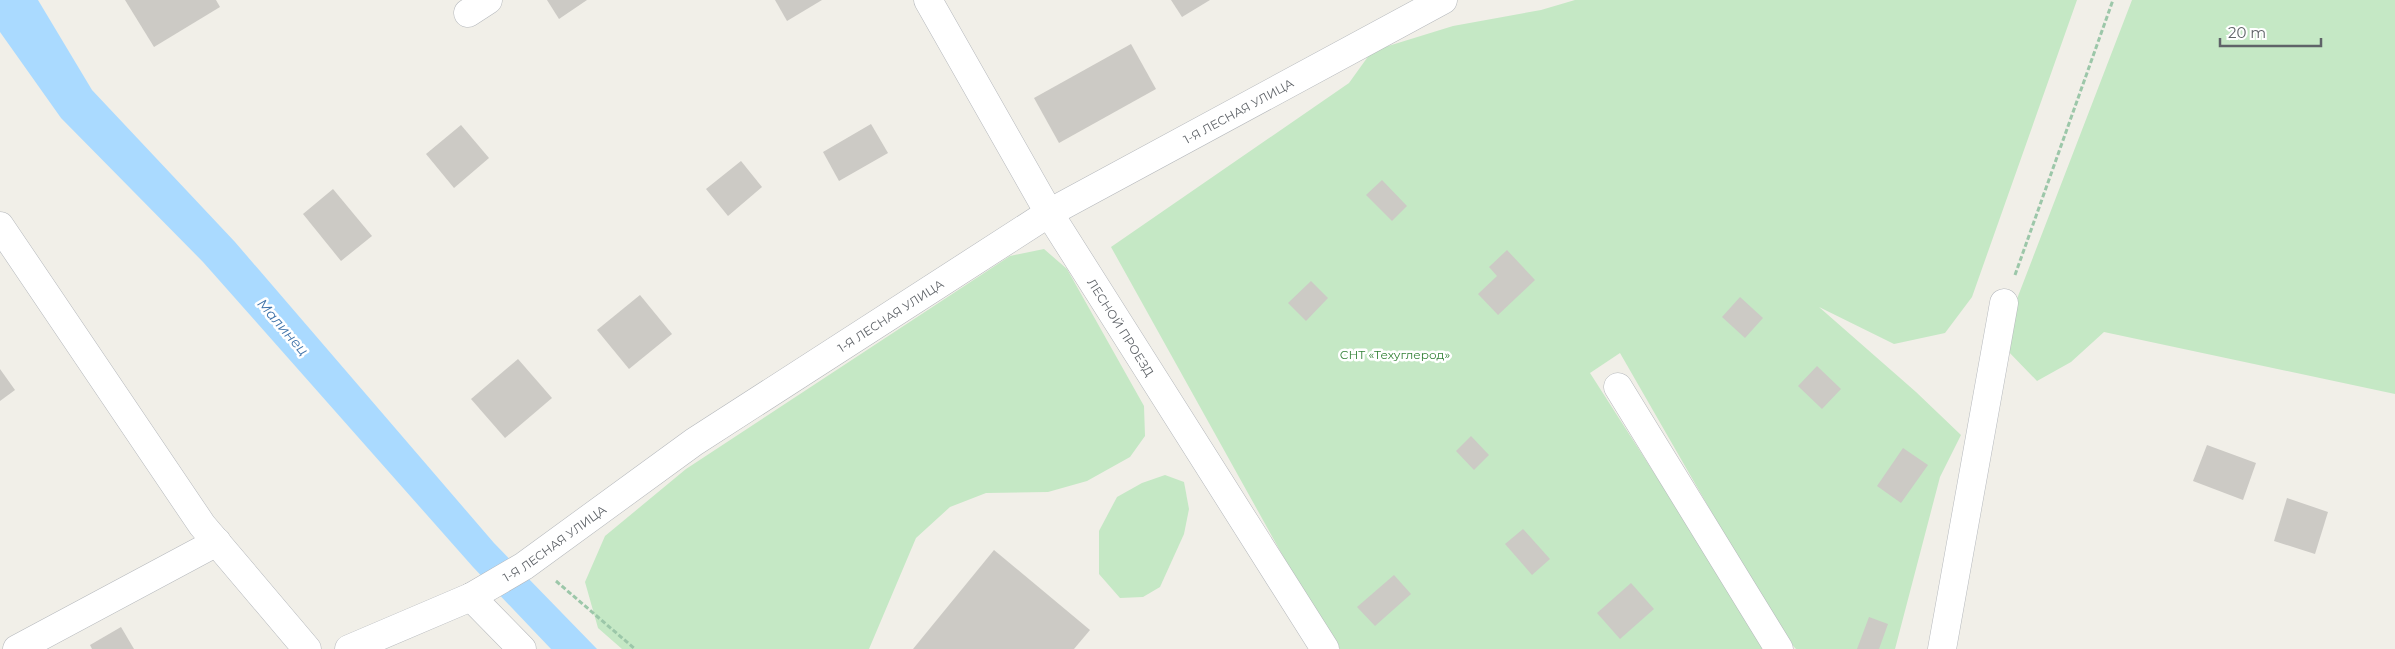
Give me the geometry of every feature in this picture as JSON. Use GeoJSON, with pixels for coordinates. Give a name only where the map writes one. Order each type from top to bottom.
{"type":"FeatureCollection","features":[{"type":"Feature","properties":{"kind":"street","name":"ЛЕСНОЙ ПРОЕЗД"},"geometry":{"type":"LineString","coordinates":[[928,0],[1049,214],[1325,649]]}},
{"type":"Feature","properties":{"kind":"street","name":"1-Я ЛЕСНАЯ УЛИЦА"},"geometry":{"type":"LineString","coordinates":[[349,649],[478,593],[528,563],[694,442],[1049,214],[1443,0]]}},
{"type":"Feature","properties":{"kind":"street"},"geometry":{"type":"LineString","coordinates":[[0,226],[197,517],[307,649]]}},
{"type":"Feature","properties":{"kind":"street"},"geometry":{"type":"LineString","coordinates":[[1942,649],[2004,303]]}},
{"type":"Feature","properties":{"kind":"street"},"geometry":{"type":"LineString","coordinates":[[1618,388],[1779,649]]}},
{"type":"Feature","properties":{"kind":"street"},"geometry":{"type":"LineString","coordinates":[[17,649],[217,542]]}},
{"type":"Feature","properties":{"kind":"street"},"geometry":{"type":"LineString","coordinates":[[478,593],[522,649]]}},
{"type":"Feature","properties":{"kind":"path"},"geometry":{"type":"LineString","coordinates":[[2004,303],[2113,0]]}},
{"type":"Feature","properties":{"kind":"path"},"geometry":{"type":"LineString","coordinates":[[528,563],[635,649]]}},
{"type":"Feature","properties":{"kind":"green space","name":"СНТ «Техуглерод»"},"geometry":{"type":"Polygon","coordinates":[[[1575,0],[2077,0],[1972,297],[1945,333],[1894,344],[1819,307],[1916,392],[1961,435],[1940,477],[1895,649],[1796,649],[1781,633],[1620,353],[1590,373],[1767,649],[1340,649],[1298,583],[1111,247],[1349,83],[1372,51],[1453,26],[1541,10],[1575,0]]]}},
{"type":"Feature","properties":{"kind":"green space"},"geometry":{"type":"Polygon","coordinates":[[[2132,0],[2395,0],[2395,394],[2104,332],[2071,362],[2037,381],[2005,348],[2015,304],[2132,0]]]}},
{"type":"Feature","properties":{"kind":"green space"},"geometry":{"type":"Polygon","coordinates":[[[1044,249],[1067,269],[1144,406],[1145,436],[1130,457],[1087,481],[1048,492],[986,493],[950,507],[916,538],[869,649],[622,649],[598,628],[585,582],[605,536],[686,469],[1010,256],[1044,249]]]}},
{"type":"Feature","properties":{"kind":"green space"},"geometry":{"type":"Polygon","coordinates":[[[1165,475],[1184,482],[1189,509],[1184,534],[1160,587],[1143,597],[1120,598],[1099,574],[1099,531],[1117,497],[1142,483],[1165,475]]]}},
{"type":"Feature","properties":{"kind":"water","name":"Малинец"},"geometry":{"type":"Polygon","coordinates":[[[0,0],[38,0],[92,90],[235,242],[494,543],[597,649],[551,649],[473,567],[203,262],[61,118],[0,32],[0,0]]]}},
{"type":"Feature","properties":{"kind":"building"},"geometry":{"type":"Polygon","coordinates":[[[125,0],[216,0],[220,7],[154,47],[125,0]]]}},
{"type":"Feature","properties":{"kind":"building"},"geometry":{"type":"Polygon","coordinates":[[[547,0],[587,0],[559,19],[547,0]]]}},
{"type":"Feature","properties":{"kind":"building"},"geometry":{"type":"Polygon","coordinates":[[[775,0],[822,0],[787,21],[775,0]]]}},
{"type":"Feature","properties":{"kind":"building"},"geometry":{"type":"Polygon","coordinates":[[[1171,0],[1210,0],[1182,17],[1171,0]]]}},
{"type":"Feature","properties":{"kind":"building"},"geometry":{"type":"Polygon","coordinates":[[[1131,44],[1156,89],[1059,143],[1034,98],[1131,44]]]}},
{"type":"Feature","properties":{"kind":"building"},"geometry":{"type":"Polygon","coordinates":[[[871,124],[888,153],[839,181],[823,152],[871,124]]]}},
{"type":"Feature","properties":{"kind":"building"},"geometry":{"type":"Polygon","coordinates":[[[461,125],[489,158],[454,188],[426,154],[461,125]]]}},
{"type":"Feature","properties":{"kind":"building"},"geometry":{"type":"Polygon","coordinates":[[[741,161],[762,187],[728,216],[706,189],[741,161]]]}},
{"type":"Feature","properties":{"kind":"building"},"geometry":{"type":"Polygon","coordinates":[[[1382,180],[1407,206],[1392,221],[1366,195],[1382,180]]]}},
{"type":"Feature","properties":{"kind":"building"},"geometry":{"type":"Polygon","coordinates":[[[333,189],[372,236],[341,261],[303,214],[333,189]]]}},
{"type":"Feature","properties":{"kind":"building"},"geometry":{"type":"Polygon","coordinates":[[[1507,250],[1535,280],[1498,315],[1478,294],[1497,276],[1489,267],[1507,250]]]}},
{"type":"Feature","properties":{"kind":"building"},"geometry":{"type":"Polygon","coordinates":[[[1311,281],[1328,298],[1306,321],[1288,303],[1311,281]]]}},
{"type":"Feature","properties":{"kind":"building"},"geometry":{"type":"Polygon","coordinates":[[[640,295],[672,334],[629,369],[597,330],[640,295]]]}},
{"type":"Feature","properties":{"kind":"building"},"geometry":{"type":"Polygon","coordinates":[[[1740,297],[1763,318],[1745,338],[1722,317],[1740,297]]]}},
{"type":"Feature","properties":{"kind":"building"},"geometry":{"type":"Polygon","coordinates":[[[518,359],[552,398],[505,438],[471,399],[518,359]]]}},
{"type":"Feature","properties":{"kind":"building"},"geometry":{"type":"Polygon","coordinates":[[[1817,366],[1841,389],[1822,409],[1798,386],[1817,366]]]}},
{"type":"Feature","properties":{"kind":"building"},"geometry":{"type":"Polygon","coordinates":[[[0,369],[15,390],[0,401],[0,369]]]}},
{"type":"Feature","properties":{"kind":"building"},"geometry":{"type":"Polygon","coordinates":[[[1471,436],[1489,455],[1474,470],[1456,451],[1471,436]]]}},
{"type":"Feature","properties":{"kind":"building"},"geometry":{"type":"Polygon","coordinates":[[[2207,445],[2256,463],[2243,500],[2193,481],[2207,445]]]}},
{"type":"Feature","properties":{"kind":"building"},"geometry":{"type":"Polygon","coordinates":[[[1903,448],[1928,465],[1901,503],[1877,486],[1903,448]]]}},
{"type":"Feature","properties":{"kind":"building"},"geometry":{"type":"Polygon","coordinates":[[[2287,498],[2328,512],[2315,554],[2274,541],[2287,498]]]}},
{"type":"Feature","properties":{"kind":"building"},"geometry":{"type":"Polygon","coordinates":[[[1523,529],[1550,559],[1532,575],[1505,544],[1523,529]]]}},
{"type":"Feature","properties":{"kind":"building"},"geometry":{"type":"Polygon","coordinates":[[[994,550],[1090,630],[1074,649],[913,649],[994,550]]]}},
{"type":"Feature","properties":{"kind":"building"},"geometry":{"type":"Polygon","coordinates":[[[1394,575],[1411,594],[1375,626],[1357,607],[1394,575]]]}},
{"type":"Feature","properties":{"kind":"building"},"geometry":{"type":"Polygon","coordinates":[[[1631,583],[1654,609],[1620,639],[1597,613],[1631,583]]]}},
{"type":"Feature","properties":{"kind":"building"},"geometry":{"type":"Polygon","coordinates":[[[1869,617],[1888,624],[1879,649],[1857,649],[1869,617]]]}},
{"type":"Feature","properties":{"kind":"building"},"geometry":{"type":"Polygon","coordinates":[[[121,627],[134,649],[92,649],[90,645],[121,627]]]}}]}
